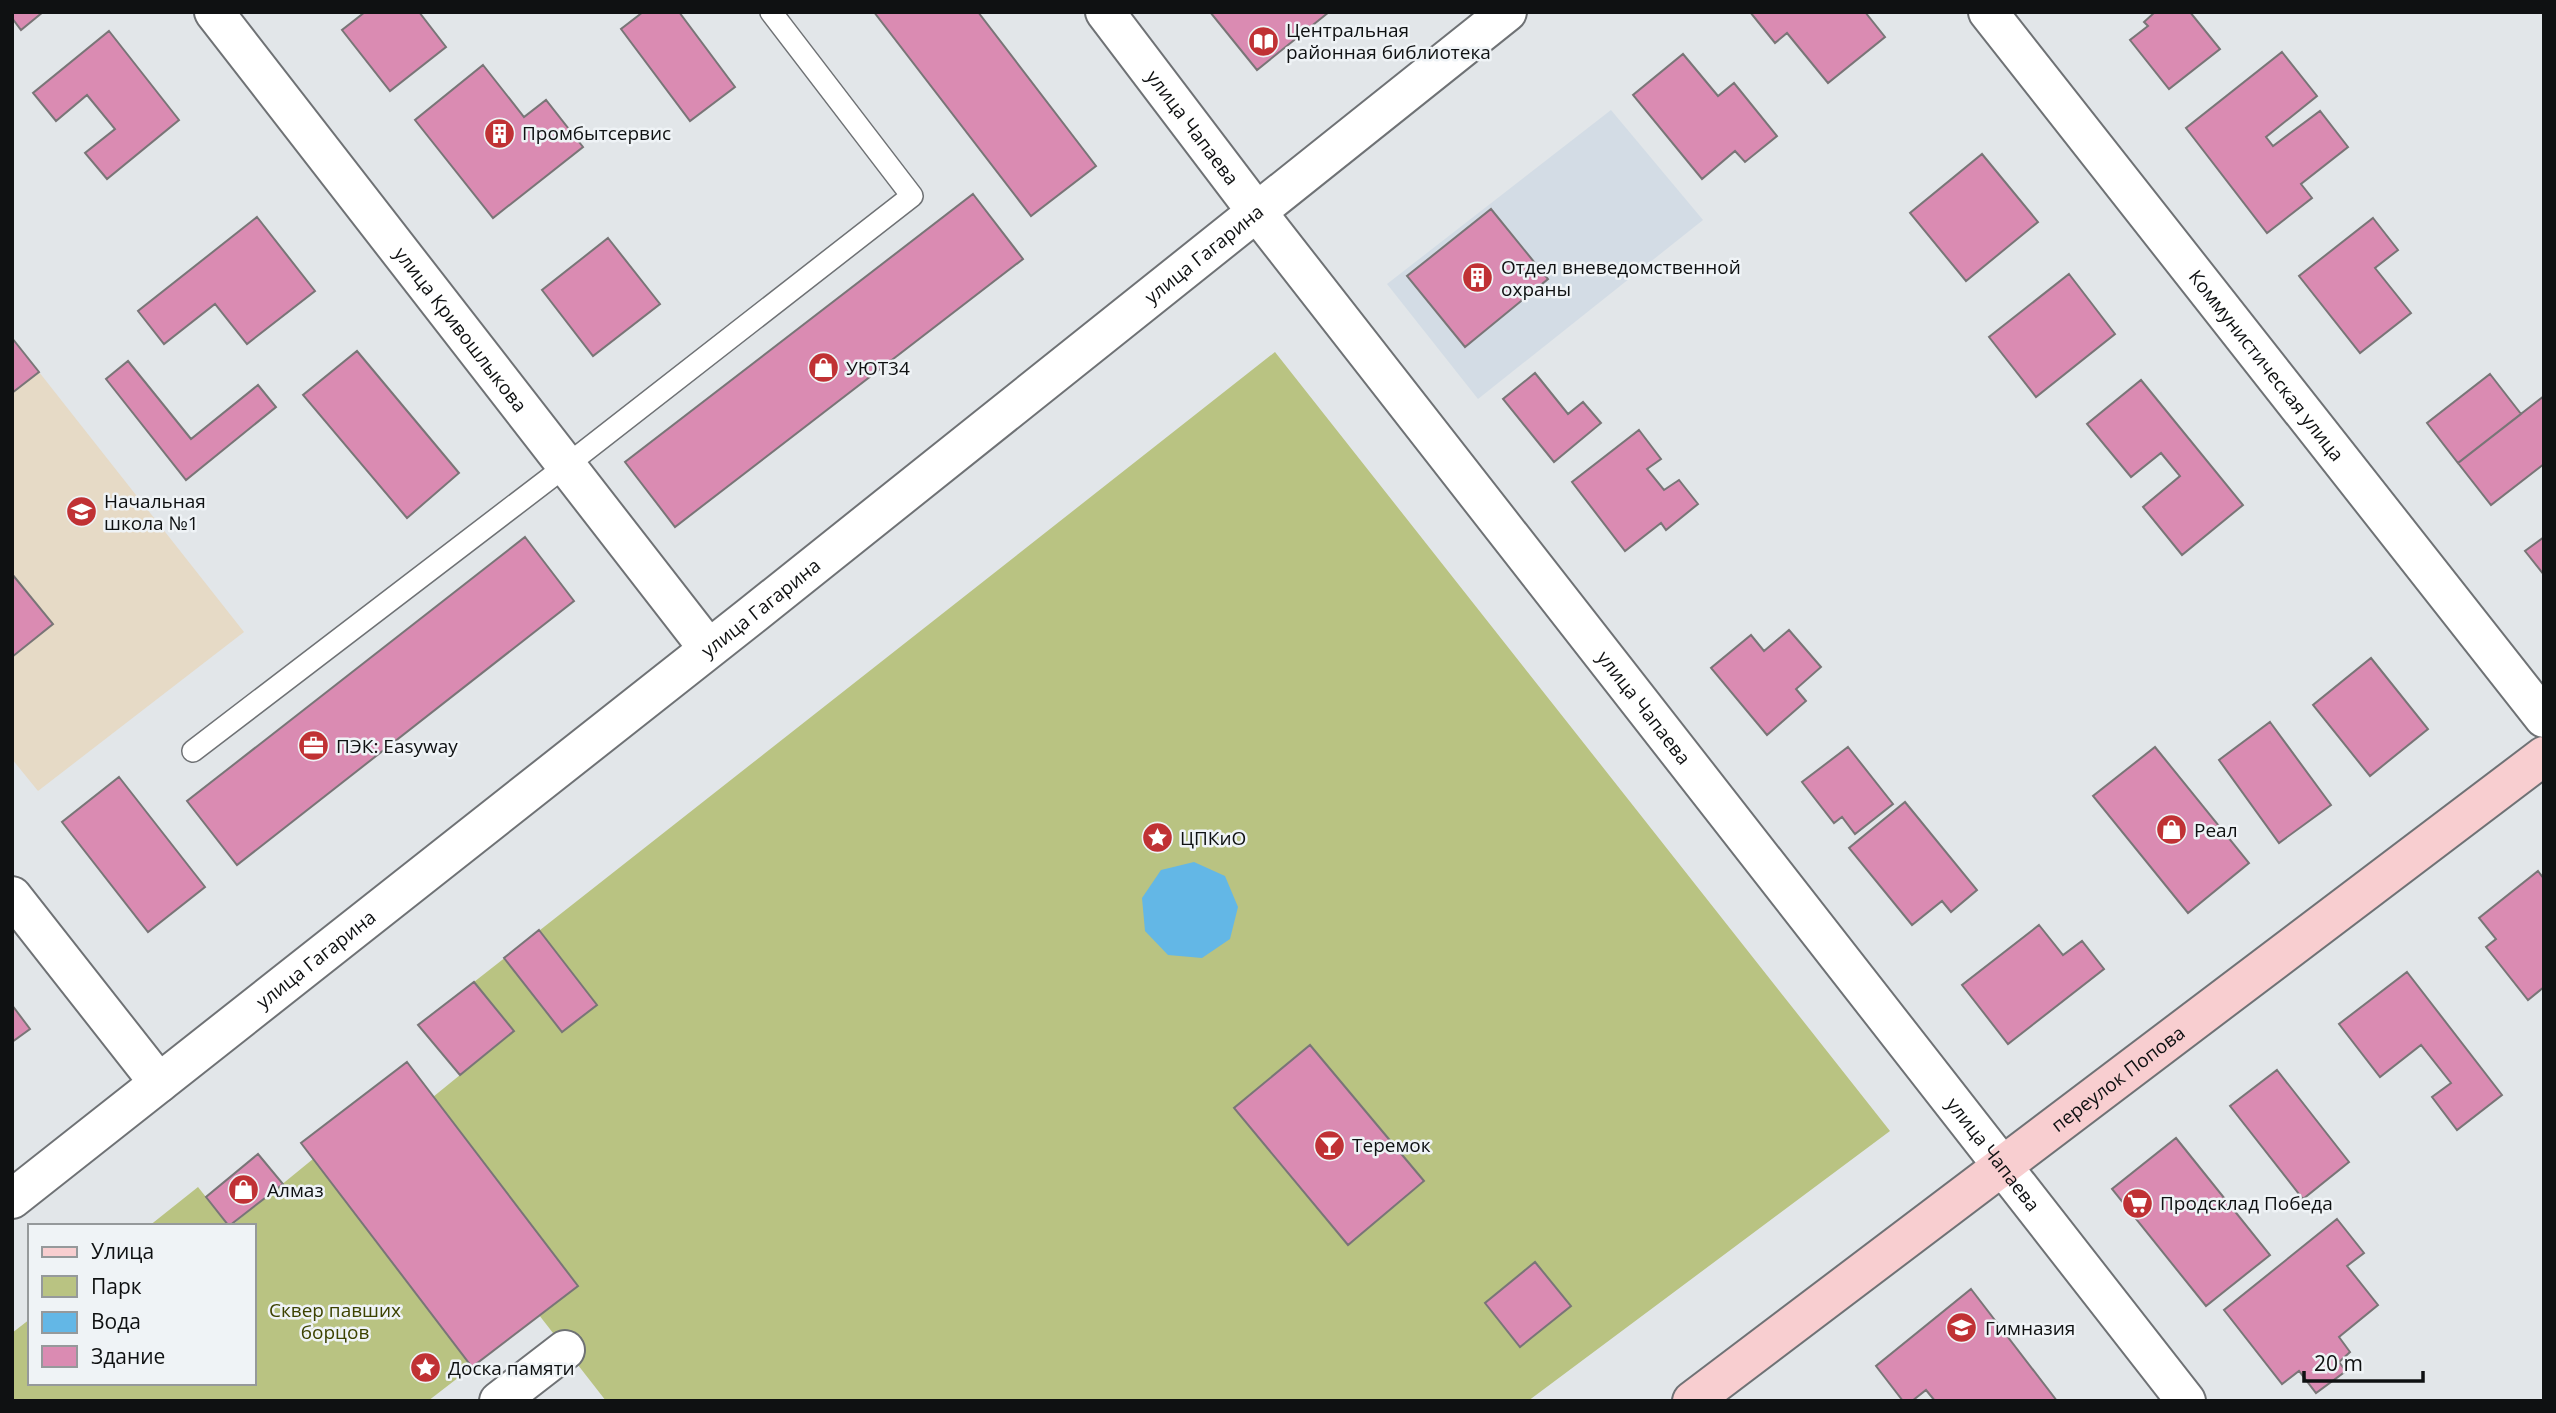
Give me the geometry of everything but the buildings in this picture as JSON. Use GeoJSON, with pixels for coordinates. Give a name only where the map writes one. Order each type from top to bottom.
{"type":"FeatureCollection","features":[{"type":"Feature","properties":{"kind":"main road","name":"переулок Попова"},"geometry":{"type":"LineString","coordinates":[[1692,1401],[2544,755]]}},
{"type":"Feature","properties":{"kind":"street","name":"улица Кривошлыкова"},"geometry":{"type":"LineString","coordinates":[[214,12],[708,648]]}},
{"type":"Feature","properties":{"kind":"street","name":"улица Чапаева"},"geometry":{"type":"LineString","coordinates":[[1105,12],[1256,211],[2186,1401]]}},
{"type":"Feature","properties":{"kind":"street","name":"улица Гагарина"},"geometry":{"type":"LineString","coordinates":[[12,1199],[1507,12]]}},
{"type":"Feature","properties":{"kind":"street","name":"Коммунистическая улица"},"geometry":{"type":"LineString","coordinates":[[1988,12],[2544,718]]}},
{"type":"Feature","properties":{"kind":"street"},"geometry":{"type":"LineString","coordinates":[[12,897],[159,1083]]}},
{"type":"Feature","properties":{"kind":"street"},"geometry":{"type":"LineString","coordinates":[[499,1401],[565,1350]]}},
{"type":"Feature","properties":{"kind":"lane"},"geometry":{"type":"LineString","coordinates":[[193,751],[567,465],[912,196],[771,12]]}},
{"type":"Feature","properties":{"kind":"shaded area"},"geometry":{"type":"Polygon","coordinates":[[[1611,110],[1703,220],[1478,399],[1387,284],[1611,110]]]}},
{"type":"Feature","properties":{"kind":"shaded area","name":"Начальная школа №1"},"geometry":{"type":"Polygon","coordinates":[[[39,372],[244,632],[38,791],[12,759],[12,393],[39,372]]]}},
{"type":"Feature","properties":{"kind":"green space","name":"ЦПКиО"},"geometry":{"type":"Polygon","coordinates":[[[1275,352],[1890,1131],[1528,1401],[606,1401],[539,1315],[577,1286],[433,1097],[514,1031],[474,982],[1275,352]]]}},
{"type":"Feature","properties":{"kind":"green space","name":"Сквер павших борцов"},"geometry":{"type":"Polygon","coordinates":[[[313,1159],[472,1367],[428,1401],[12,1401],[12,1333],[28,1321],[28,1385],[256,1385],[256,1224],[233,1224],[313,1159]]]}},
{"type":"Feature","properties":{"kind":"green space"},"geometry":{"type":"Polygon","coordinates":[[[198,1187],[227,1224],[152,1224],[198,1187]]]}},
{"type":"Feature","properties":{"kind":"water"},"geometry":{"type":"Polygon","coordinates":[[[1194,862],[1225,876],[1238,907],[1230,939],[1202,958],[1168,955],[1145,931],[1142,898],[1161,870],[1194,862]]]}},
{"type":"Feature","properties":{"kind":"place","name":"Центральная районная библиотека"},"geometry":{"type":"Point","coordinates":[1263,41]}},
{"type":"Feature","properties":{"kind":"place","name":"Промбытсервис"},"geometry":{"type":"Point","coordinates":[499,133]}},
{"type":"Feature","properties":{"kind":"place","name":"Отдел вневедомственной охраны"},"geometry":{"type":"Point","coordinates":[1478,278]}},
{"type":"Feature","properties":{"kind":"place","name":"УЮТ34"},"geometry":{"type":"Point","coordinates":[823,368]}},
{"type":"Feature","properties":{"kind":"place","name":"Начальная школа №1"},"geometry":{"type":"Point","coordinates":[81,512]}},
{"type":"Feature","properties":{"kind":"place","name":"ПЭК: Easyway"},"geometry":{"type":"Point","coordinates":[313,746]}},
{"type":"Feature","properties":{"kind":"place","name":"Реал"},"geometry":{"type":"Point","coordinates":[2171,830]}},
{"type":"Feature","properties":{"kind":"place","name":"ЦПКиО"},"geometry":{"type":"Point","coordinates":[1157,838]}},
{"type":"Feature","properties":{"kind":"place","name":"Теремок"},"geometry":{"type":"Point","coordinates":[1329,1145]}},
{"type":"Feature","properties":{"kind":"place","name":"Алмаз"},"geometry":{"type":"Point","coordinates":[244,1190]}},
{"type":"Feature","properties":{"kind":"place","name":"Продсклад Победа"},"geometry":{"type":"Point","coordinates":[2137,1203]}},
{"type":"Feature","properties":{"kind":"place","name":"Гимназия"},"geometry":{"type":"Point","coordinates":[1962,1328]}},
{"type":"Feature","properties":{"kind":"place","name":"Доска памяти"},"geometry":{"type":"Point","coordinates":[425,1368]}}]}
